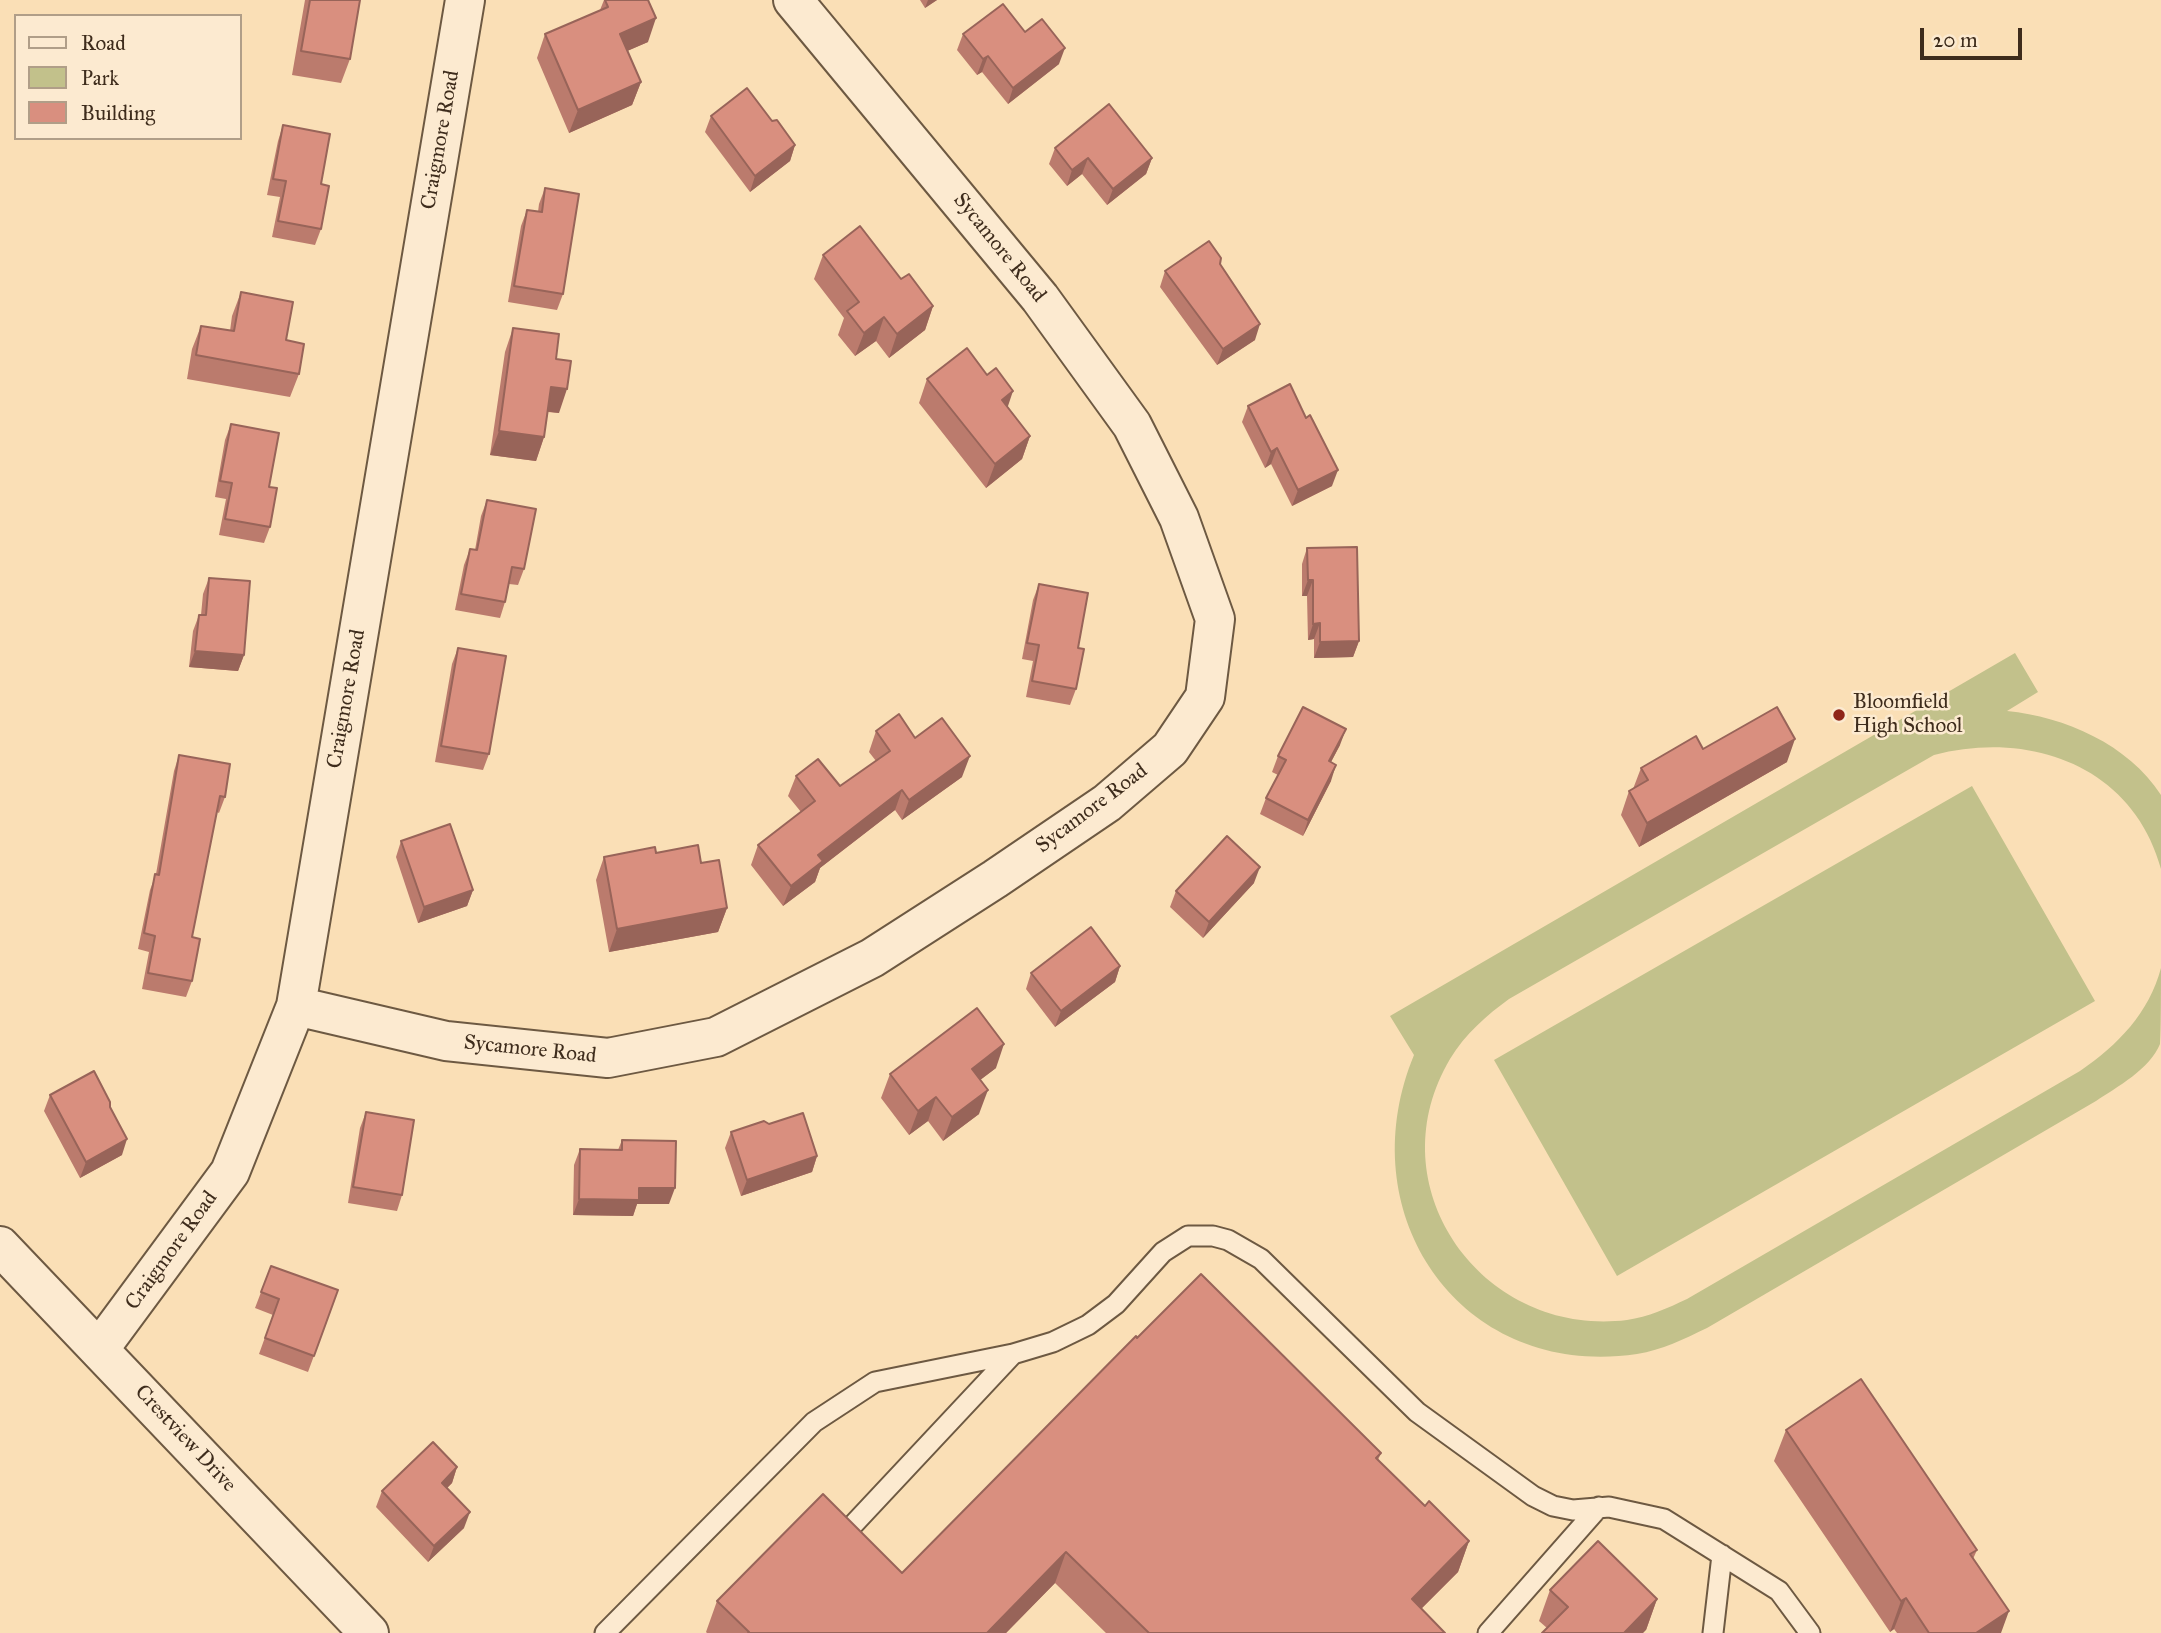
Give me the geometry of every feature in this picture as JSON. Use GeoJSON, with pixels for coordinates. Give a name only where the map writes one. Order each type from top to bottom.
{"type":"FeatureCollection","features":[{"type":"Feature","properties":{"kind":"street","name":"Craigmore Road"},"geometry":{"type":"LineString","coordinates":[[100,1348],[230,1172],[296,1006],[465,0]]}},
{"type":"Feature","properties":{"kind":"street","name":"Sycamore Road"},"geometry":{"type":"LineString","coordinates":[[296,1006],[446,1041],[608,1058],[716,1037],[872,958],[1107,803],[1170,749],[1205,697],[1215,619],[1179,518],[1132,425],[1040,298],[793,0]]}},
{"type":"Feature","properties":{"kind":"street","name":"Crestview Drive"},"geometry":{"type":"LineString","coordinates":[[0,1246],[369,1633]]}},
{"type":"Feature","properties":{"kind":"lane"},"geometry":{"type":"LineString","coordinates":[[605,1633],[814,1422],[875,1382],[1013,1354],[1053,1342],[1088,1325],[1116,1304],[1163,1252],[1188,1236],[1213,1236],[1261,1259],[1417,1412],[1533,1496],[1553,1506],[1573,1510],[1599,1507],[1633,1511],[1664,1519],[1779,1591],[1810,1633]]}},
{"type":"Feature","properties":{"kind":"lane"},"geometry":{"type":"LineString","coordinates":[[851,1527],[1013,1354]]}},
{"type":"Feature","properties":{"kind":"lane"},"geometry":{"type":"LineString","coordinates":[[1488,1633],[1599,1507]]}},
{"type":"Feature","properties":{"kind":"lane"},"geometry":{"type":"LineString","coordinates":[[1713,1633],[1722,1555]]}},
{"type":"Feature","properties":{"kind":"green space"},"geometry":{"type":"Polygon","coordinates":[[[2015,653],[2038,692],[2007,711],[2051,719],[2093,736],[2131,761],[2161,795],[2161,869],[2147,834],[2127,804],[2102,781],[2073,764],[2041,753],[2006,748],[1970,748],[1934,755],[1509,999],[1485,1018],[1462,1041],[1450,1059],[1430,1108],[1425,1156],[1435,1203],[1456,1244],[1488,1279],[1528,1305],[1575,1319],[1635,1319],[1687,1299],[2080,1071],[2130,1027],[2149,999],[2161,968],[2160,1044],[2149,1061],[2132,1077],[2096,1101],[1707,1328],[1664,1347],[1637,1354],[1574,1355],[1518,1341],[1471,1313],[1434,1274],[1409,1226],[1396,1172],[1397,1115],[1414,1055],[1390,1016],[2015,653]]]}},
{"type":"Feature","properties":{"kind":"green space"},"geometry":{"type":"Polygon","coordinates":[[[1972,786],[2095,1001],[1617,1276],[1494,1060],[1972,786]]]}},
{"type":"Feature","properties":{"kind":"building"},"geometry":{"type":"Polygon","coordinates":[[[310,0],[360,0],[350,59],[301,51],[310,0]]]}},
{"type":"Feature","properties":{"kind":"building"},"geometry":{"type":"Polygon","coordinates":[[[605,0],[648,0],[656,18],[620,34],[641,82],[578,110],[545,34],[608,7],[605,0]]]}},
{"type":"Feature","properties":{"kind":"building"},"geometry":{"type":"Polygon","coordinates":[[[1003,4],[1025,32],[1042,19],[1065,48],[1013,88],[988,56],[983,59],[963,34],[1003,4]]]}},
{"type":"Feature","properties":{"kind":"building"},"geometry":{"type":"Polygon","coordinates":[[[747,88],[772,121],[777,120],[795,145],[755,176],[711,116],[747,88]]]}},
{"type":"Feature","properties":{"kind":"building"},"geometry":{"type":"Polygon","coordinates":[[[1109,104],[1152,158],[1113,189],[1088,158],[1072,170],[1055,148],[1109,104]]]}},
{"type":"Feature","properties":{"kind":"building"},"geometry":{"type":"Polygon","coordinates":[[[283,125],[330,134],[321,184],[329,186],[321,229],[278,221],[286,181],[273,179],[283,125]]]}},
{"type":"Feature","properties":{"kind":"building"},"geometry":{"type":"Polygon","coordinates":[[[545,188],[579,194],[563,294],[514,286],[527,210],[542,212],[545,188]]]}},
{"type":"Feature","properties":{"kind":"building"},"geometry":{"type":"Polygon","coordinates":[[[860,226],[901,279],[909,274],[933,306],[897,334],[884,317],[864,333],[847,311],[859,302],[823,255],[860,226]]]}},
{"type":"Feature","properties":{"kind":"building"},"geometry":{"type":"Polygon","coordinates":[[[1209,241],[1221,258],[1220,264],[1260,324],[1223,349],[1165,271],[1209,241]]]}},
{"type":"Feature","properties":{"kind":"building"},"geometry":{"type":"Polygon","coordinates":[[[241,292],[293,302],[286,340],[304,344],[299,374],[196,355],[201,326],[234,331],[241,292]]]}},
{"type":"Feature","properties":{"kind":"building"},"geometry":{"type":"Polygon","coordinates":[[[513,328],[559,334],[556,359],[571,361],[567,389],[551,387],[544,437],[499,431],[513,328]]]}},
{"type":"Feature","properties":{"kind":"building"},"geometry":{"type":"Polygon","coordinates":[[[967,348],[987,375],[996,368],[1013,391],[1002,400],[1030,436],[995,464],[927,379],[967,348]]]}},
{"type":"Feature","properties":{"kind":"building"},"geometry":{"type":"Polygon","coordinates":[[[1290,384],[1306,418],[1310,415],[1338,470],[1298,490],[1277,448],[1271,452],[1248,406],[1290,384]]]}},
{"type":"Feature","properties":{"kind":"building"},"geometry":{"type":"Polygon","coordinates":[[[231,424],[279,433],[269,487],[277,488],[270,527],[225,519],[232,483],[220,481],[231,424]]]}},
{"type":"Feature","properties":{"kind":"building"},"geometry":{"type":"Polygon","coordinates":[[[487,500],[536,509],[524,569],[512,567],[505,602],[461,594],[470,549],[477,550],[487,500]]]}},
{"type":"Feature","properties":{"kind":"building"},"geometry":{"type":"Polygon","coordinates":[[[1357,547],[1359,641],[1320,642],[1320,623],[1313,624],[1313,580],[1308,580],[1307,548],[1357,547]]]}},
{"type":"Feature","properties":{"kind":"building"},"geometry":{"type":"Polygon","coordinates":[[[209,578],[250,581],[244,655],[195,651],[199,615],[206,615],[209,578]]]}},
{"type":"Feature","properties":{"kind":"building"},"geometry":{"type":"Polygon","coordinates":[[[1039,584],[1088,593],[1078,648],[1084,649],[1076,689],[1032,681],[1039,645],[1027,643],[1039,584]]]}},
{"type":"Feature","properties":{"kind":"building"},"geometry":{"type":"Polygon","coordinates":[[[458,648],[506,656],[489,754],[441,746],[458,648]]]}},
{"type":"Feature","properties":{"kind":"building"},"geometry":{"type":"Polygon","coordinates":[[[1303,707],[1346,729],[1329,761],[1336,765],[1308,820],[1266,798],[1286,760],[1278,756],[1303,707]]]}},
{"type":"Feature","properties":{"kind":"building"},"geometry":{"type":"Polygon","coordinates":[[[1777,707],[1795,739],[1647,823],[1629,791],[1648,780],[1641,768],[1696,736],[1703,749],[1777,707]]]}},
{"type":"Feature","properties":{"kind":"building"},"geometry":{"type":"Polygon","coordinates":[[[899,714],[915,738],[942,718],[970,756],[909,800],[902,790],[818,855],[823,861],[791,886],[758,845],[815,801],[796,776],[818,759],[840,786],[890,751],[876,731],[899,714]]]}},
{"type":"Feature","properties":{"kind":"building"},"geometry":{"type":"Polygon","coordinates":[[[179,755],[230,764],[225,797],[220,796],[192,937],[200,939],[192,981],[148,973],[155,936],[144,933],[155,874],[159,875],[179,755]]]}},
{"type":"Feature","properties":{"kind":"building"},"geometry":{"type":"Polygon","coordinates":[[[450,824],[473,890],[424,907],[401,841],[450,824]]]}},
{"type":"Feature","properties":{"kind":"building"},"geometry":{"type":"Polygon","coordinates":[[[1227,836],[1260,867],[1209,922],[1176,891],[1227,836]]]}},
{"type":"Feature","properties":{"kind":"building"},"geometry":{"type":"Polygon","coordinates":[[[698,845],[701,863],[719,860],[727,908],[617,929],[604,857],[655,847],[656,853],[698,845]]]}},
{"type":"Feature","properties":{"kind":"building"},"geometry":{"type":"Polygon","coordinates":[[[1091,927],[1120,966],[1061,1011],[1031,973],[1091,927]]]}},
{"type":"Feature","properties":{"kind":"building"},"geometry":{"type":"Polygon","coordinates":[[[977,1008],[1004,1044],[972,1069],[988,1090],[952,1117],[936,1097],[918,1111],[890,1074],[977,1008]]]}},
{"type":"Feature","properties":{"kind":"building"},"geometry":{"type":"Polygon","coordinates":[[[94,1071],[127,1139],[86,1162],[50,1095],[94,1071]]]}},
{"type":"Feature","properties":{"kind":"building"},"geometry":{"type":"Polygon","coordinates":[[[366,1112],[414,1120],[402,1195],[353,1187],[366,1112]]]}},
{"type":"Feature","properties":{"kind":"building"},"geometry":{"type":"Polygon","coordinates":[[[803,1113],[817,1156],[747,1180],[731,1132],[764,1121],[769,1124],[803,1113]]]}},
{"type":"Feature","properties":{"kind":"building"},"geometry":{"type":"Polygon","coordinates":[[[622,1140],[676,1141],[675,1188],[639,1188],[639,1200],[579,1199],[580,1149],[622,1150],[622,1140]]]}},
{"type":"Feature","properties":{"kind":"building"},"geometry":{"type":"Polygon","coordinates":[[[271,1266],[338,1290],[314,1356],[265,1338],[279,1299],[261,1292],[271,1266]]]}},
{"type":"Feature","properties":{"kind":"building"},"geometry":{"type":"Polygon","coordinates":[[[1201,1274],[1381,1453],[1376,1458],[1425,1506],[1429,1501],[1469,1541],[1412,1599],[1445,1633],[1149,1633],[1066,1552],[987,1633],[748,1633],[717,1601],[823,1494],[902,1573],[1136,1336],[1137,1338],[1201,1274]]]}},
{"type":"Feature","properties":{"kind":"building"},"geometry":{"type":"Polygon","coordinates":[[[1861,1379],[1977,1550],[1970,1554],[2009,1611],[1976,1633],[1929,1633],[1906,1598],[1901,1601],[1786,1430],[1861,1379]]]}},
{"type":"Feature","properties":{"kind":"building"},"geometry":{"type":"Polygon","coordinates":[[[433,1442],[457,1467],[442,1483],[470,1512],[434,1546],[382,1491],[433,1442]]]}},
{"type":"Feature","properties":{"kind":"building"},"geometry":{"type":"Polygon","coordinates":[[[1598,1541],[1657,1599],[1624,1633],[1542,1633],[1568,1607],[1550,1590],[1598,1541]]]}},
{"type":"Feature","properties":{"kind":"place","name":"Bloomfield High School"},"geometry":{"type":"Point","coordinates":[1839,715]}}]}
